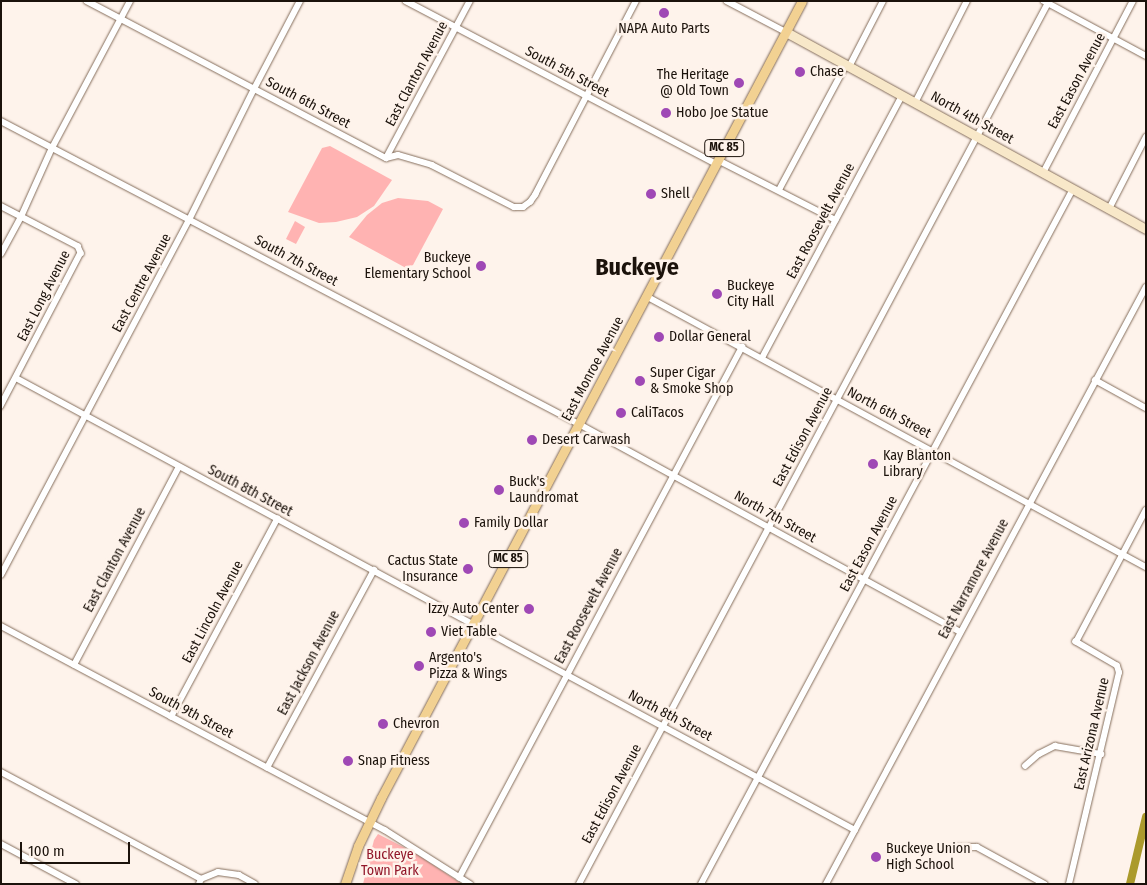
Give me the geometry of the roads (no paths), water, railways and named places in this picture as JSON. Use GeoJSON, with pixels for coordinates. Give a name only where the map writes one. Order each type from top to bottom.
{"type":"FeatureCollection","features":[{"type":"Feature","properties":{"kind":"main road","name":"East Monroe Avenue"},"geometry":{"type":"LineString","coordinates":[[348,874],[369,822],[802,1]]}},
{"type":"Feature","properties":{"kind":"main road","name":"MC 85"},"geometry":{"type":"LineString","coordinates":[[345,884],[348,874]]}},
{"type":"Feature","properties":{"kind":"street","name":"South 6th Street"},"geometry":{"type":"LineString","coordinates":[[87,1],[386,158],[398,155],[432,165],[514,207],[523,207],[535,195],[587,96]]}},
{"type":"Feature","properties":{"kind":"street"},"geometry":{"type":"LineString","coordinates":[[1,254],[21,217],[52,148],[130,1]]}},
{"type":"Feature","properties":{"kind":"street","name":"East Centre Avenue"},"geometry":{"type":"LineString","coordinates":[[1,575],[189,220],[300,1]]}},
{"type":"Feature","properties":{"kind":"street","name":"South 5th Street"},"geometry":{"type":"LineString","coordinates":[[406,1],[587,96],[836,220]]}},
{"type":"Feature","properties":{"kind":"street","name":"East Clanton Avenue"},"geometry":{"type":"LineString","coordinates":[[386,158],[470,1]]}},
{"type":"Feature","properties":{"kind":"street"},"geometry":{"type":"LineString","coordinates":[[587,96],[636,1]]}},
{"type":"Feature","properties":{"kind":"street"},"geometry":{"type":"LineString","coordinates":[[727,1],[786,32]]}},
{"type":"Feature","properties":{"kind":"street"},"geometry":{"type":"LineString","coordinates":[[779,190],[883,1]]}},
{"type":"Feature","properties":{"kind":"street"},"geometry":{"type":"LineString","coordinates":[[915,103],[967,1]]}},
{"type":"Feature","properties":{"kind":"street","name":"East Eason Avenue"},"geometry":{"type":"LineString","coordinates":[[1043,173],[1133,1]]}},
{"type":"Feature","properties":{"kind":"street"},"geometry":{"type":"LineString","coordinates":[[1047,2],[1146,56]]}},
{"type":"Feature","properties":{"kind":"street","name":"East Edison Avenue"},"geometry":{"type":"LineString","coordinates":[[579,884],[1047,2]]}},
{"type":"Feature","properties":{"kind":"street","name":"North 4th Street"},"geometry":{"type":"LineString","coordinates":[[786,32],[1146,229]]}},
{"type":"Feature","properties":{"kind":"street","name":"East Roosevelt Avenue"},"geometry":{"type":"LineString","coordinates":[[762,358],[902,96]]}},
{"type":"Feature","properties":{"kind":"street","name":"South 7th Street"},"geometry":{"type":"LineString","coordinates":[[1,121],[579,424]]}},
{"type":"Feature","properties":{"kind":"street"},"geometry":{"type":"LineString","coordinates":[[1109,209],[1146,137]]}},
{"type":"Feature","properties":{"kind":"street","name":"East Eason Avenue"},"geometry":{"type":"LineString","coordinates":[[701,884],[1073,189]]}},
{"type":"Feature","properties":{"kind":"street"},"geometry":{"type":"LineString","coordinates":[[1,206],[21,217]]}},
{"type":"Feature","properties":{"kind":"street","name":"East Long Avenue"},"geometry":{"type":"LineString","coordinates":[[1,406],[79,260],[81,250],[78,246],[21,217]]}},
{"type":"Feature","properties":{"kind":"street","name":"East Narramore Avenue"},"geometry":{"type":"LineString","coordinates":[[826,884],[1146,287]]}},
{"type":"Feature","properties":{"kind":"street","name":"North 6th Street"},"geometry":{"type":"LineString","coordinates":[[646,296],[1146,566]]}},
{"type":"Feature","properties":{"kind":"street","name":"East Roosevelt Avenue"},"geometry":{"type":"LineString","coordinates":[[459,878],[742,347]]}},
{"type":"Feature","properties":{"kind":"street","name":"South 8th Street"},"geometry":{"type":"LineString","coordinates":[[16,378],[179,467],[474,623]]}},
{"type":"Feature","properties":{"kind":"street"},"geometry":{"type":"LineString","coordinates":[[1095,380],[1146,408]]}},
{"type":"Feature","properties":{"kind":"street","name":"North 7th Street"},"geometry":{"type":"LineString","coordinates":[[579,424],[960,632]]}},
{"type":"Feature","properties":{"kind":"street","name":"East Clanton Avenue"},"geometry":{"type":"LineString","coordinates":[[74,665],[179,467]]}},
{"type":"Feature","properties":{"kind":"street","name":"East Arizona Avenue"},"geometry":{"type":"LineString","coordinates":[[1069,884],[1101,754],[1119,669],[1076,642],[1146,510]]}},
{"type":"Feature","properties":{"kind":"street","name":"East Lincoln Avenue"},"geometry":{"type":"LineString","coordinates":[[171,717],[277,519]]}},
{"type":"Feature","properties":{"kind":"street","name":"East Jackson Avenue"},"geometry":{"type":"LineString","coordinates":[[267,768],[374,570]]}},
{"type":"Feature","properties":{"kind":"street","name":"North 8th Street"},"geometry":{"type":"LineString","coordinates":[[474,623],[855,830]]}},
{"type":"Feature","properties":{"kind":"street","name":"South 9th Street"},"geometry":{"type":"LineString","coordinates":[[1,626],[369,822],[470,884]]}},
{"type":"Feature","properties":{"kind":"street"},"geometry":{"type":"LineString","coordinates":[[1026,766],[1039,754],[1054,746],[1064,745],[1101,754]]}},
{"type":"Feature","properties":{"kind":"street"},"geometry":{"type":"LineString","coordinates":[[1,772],[200,881],[218,872],[240,875],[255,884]]}},
{"type":"Feature","properties":{"kind":"street"},"geometry":{"type":"LineString","coordinates":[[1,844],[76,884]]}},
{"type":"Feature","properties":{"kind":"street"},"geometry":{"type":"LineString","coordinates":[[958,846],[977,847],[1045,884]]}},
{"type":"Feature","properties":{"kind":"street","name":"East Monroe Avenue"},"geometry":{"type":"LineString","coordinates":[[341,884],[348,874]]}},
{"type":"Feature","properties":{"kind":"waterway"},"geometry":{"type":"LineString","coordinates":[[1130,884],[1146,817]]}},
{"type":"Feature","properties":{"kind":"place","name":"NAPA Auto Parts"},"geometry":{"type":"Point","coordinates":[664,13]}},
{"type":"Feature","properties":{"kind":"place","name":"Chase"},"geometry":{"type":"Point","coordinates":[800,72]}},
{"type":"Feature","properties":{"kind":"place","name":"The Heritage @ Old Town"},"geometry":{"type":"Point","coordinates":[739,83]}},
{"type":"Feature","properties":{"kind":"place","name":"Hobo Joe Statue"},"geometry":{"type":"Point","coordinates":[666,113]}},
{"type":"Feature","properties":{"kind":"place","name":"Shell"},"geometry":{"type":"Point","coordinates":[651,194]}},
{"type":"Feature","properties":{"kind":"place","name":"Buckeye Elementary School"},"geometry":{"type":"Point","coordinates":[481,266]}},
{"type":"Feature","properties":{"kind":"place","name":"Buckeye City Hall"},"geometry":{"type":"Point","coordinates":[717,294]}},
{"type":"Feature","properties":{"kind":"place","name":"Dollar General"},"geometry":{"type":"Point","coordinates":[659,337]}},
{"type":"Feature","properties":{"kind":"place","name":"Super Cigar & Smoke Shop"},"geometry":{"type":"Point","coordinates":[640,381]}},
{"type":"Feature","properties":{"kind":"place","name":"CaliTacos"},"geometry":{"type":"Point","coordinates":[621,413]}},
{"type":"Feature","properties":{"kind":"place","name":"Desert Carwash"},"geometry":{"type":"Point","coordinates":[532,440]}},
{"type":"Feature","properties":{"kind":"place","name":"Kay Blanton Library"},"geometry":{"type":"Point","coordinates":[873,464]}},
{"type":"Feature","properties":{"kind":"place","name":"Buck's Laundromat"},"geometry":{"type":"Point","coordinates":[499,490]}},
{"type":"Feature","properties":{"kind":"place","name":"Family Dollar"},"geometry":{"type":"Point","coordinates":[464,523]}},
{"type":"Feature","properties":{"kind":"place","name":"Cactus State Insurance"},"geometry":{"type":"Point","coordinates":[468,569]}},
{"type":"Feature","properties":{"kind":"place","name":"Izzy Auto Center"},"geometry":{"type":"Point","coordinates":[529,609]}},
{"type":"Feature","properties":{"kind":"place","name":"Viet Table"},"geometry":{"type":"Point","coordinates":[431,632]}},
{"type":"Feature","properties":{"kind":"place","name":"Argento's Pizza & Wings"},"geometry":{"type":"Point","coordinates":[419,666]}},
{"type":"Feature","properties":{"kind":"place","name":"Chevron"},"geometry":{"type":"Point","coordinates":[383,724]}},
{"type":"Feature","properties":{"kind":"place","name":"Snap Fitness"},"geometry":{"type":"Point","coordinates":[348,761]}},
{"type":"Feature","properties":{"kind":"place","name":"Buckeye Union High School"},"geometry":{"type":"Point","coordinates":[876,857]}},
{"type":"Feature","properties":{"kind":"district","name":"Buckeye"},"geometry":{"type":"Point","coordinates":[637,268]}},
{"type":"Feature","properties":{"kind":"park label","name":"Buckeye Town Park"},"geometry":{"type":"Point","coordinates":[390,864]}}]}
